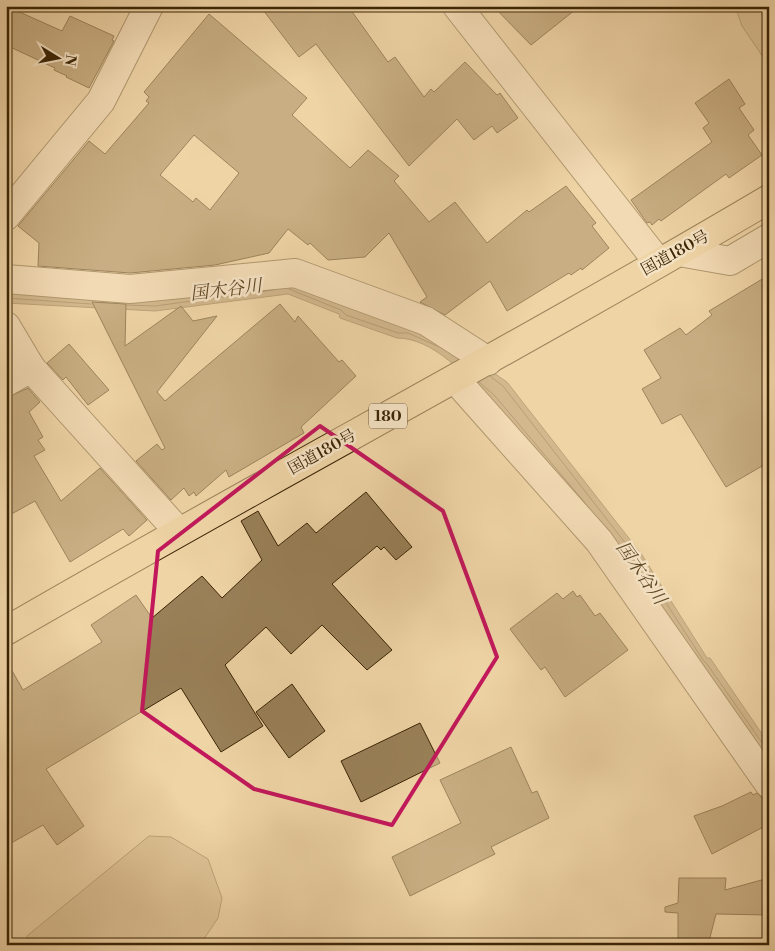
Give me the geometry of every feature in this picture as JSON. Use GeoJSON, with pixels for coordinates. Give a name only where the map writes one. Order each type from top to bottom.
{"type":"FeatureCollection","features":[{"type":"Feature","properties":{"kind":"highway","name":"国道180号"},"geometry":{"type":"LineString","coordinates":[[6,631],[178,531],[488,361],[769,199]]}},
{"type":"Feature","properties":{"kind":"street"},"geometry":{"type":"LineString","coordinates":[[6,216],[101,101],[149,6]]}},
{"type":"Feature","properties":{"kind":"street"},"geometry":{"type":"LineString","coordinates":[[457,6],[669,257],[730,261],[769,238]]}},
{"type":"Feature","properties":{"kind":"street"},"geometry":{"type":"LineString","coordinates":[[6,279],[130,289],[295,273],[426,321],[488,361]]}},
{"type":"Feature","properties":{"kind":"street"},"geometry":{"type":"LineString","coordinates":[[6,326],[31,368],[178,531]]}},
{"type":"Feature","properties":{"kind":"street"},"geometry":{"type":"LineString","coordinates":[[6,382],[31,368]]}},
{"type":"Feature","properties":{"kind":"street"},"geometry":{"type":"LineString","coordinates":[[455,379],[599,541],[769,784]]}},
{"type":"Feature","properties":{"kind":"highlighted area"},"geometry":{"type":"Polygon","coordinates":[[[320,426],[443,511],[497,657],[392,825],[254,789],[142,711],[158,551],[320,426]]]}},
{"type":"Feature","properties":{"kind":"shaded area"},"geometry":{"type":"Polygon","coordinates":[[[735,6],[769,6],[769,66],[742,26],[735,6]]]}},
{"type":"Feature","properties":{"kind":"shaded area"},"geometry":{"type":"Polygon","coordinates":[[[149,836],[171,837],[208,859],[222,898],[218,918],[200,945],[29,945],[27,936],[149,836]]]}},
{"type":"Feature","properties":{"kind":"water","name":"国木谷川"},"geometry":{"type":"Polygon","coordinates":[[[292,277],[438,335],[507,382],[642,555],[707,658],[710,658],[769,744],[769,770],[491,399],[436,351],[423,344],[397,338],[340,318],[339,314],[288,294],[155,311],[6,303],[6,286],[292,277]]]}},
{"type":"Feature","properties":{"kind":"building"},"geometry":{"type":"Polygon","coordinates":[[[6,6],[62,31],[70,16],[114,36],[112,40],[114,41],[89,88],[54,70],[55,68],[6,45],[6,6]]]}},
{"type":"Feature","properties":{"kind":"building"},"geometry":{"type":"Polygon","coordinates":[[[260,6],[348,6],[388,62],[395,57],[424,97],[431,89],[434,92],[465,62],[497,95],[500,93],[518,118],[497,133],[492,126],[474,140],[457,119],[409,166],[316,44],[299,57],[260,6]]]}},
{"type":"Feature","properties":{"kind":"building"},"geometry":{"type":"Polygon","coordinates":[[[493,6],[580,6],[531,45],[493,6]]]}},
{"type":"Feature","properties":{"kind":"building"},"geometry":{"type":"Polygon","coordinates":[[[209,14],[307,98],[292,115],[350,168],[368,150],[399,176],[394,181],[429,222],[455,202],[487,243],[527,210],[529,212],[566,186],[596,223],[592,226],[609,248],[582,270],[581,268],[571,275],[569,273],[507,311],[490,281],[445,315],[420,302],[427,297],[389,233],[365,257],[328,260],[310,243],[308,245],[288,229],[269,253],[215,265],[130,273],[38,266],[39,243],[18,226],[89,141],[105,154],[149,103],[146,101],[149,97],[144,92],[209,14]],[[194,135],[160,175],[193,202],[196,198],[210,210],[239,173],[194,135]]]}},
{"type":"Feature","properties":{"kind":"building"},"geometry":{"type":"Polygon","coordinates":[[[729,79],[745,104],[739,108],[754,130],[748,135],[762,155],[729,178],[726,174],[661,221],[659,219],[652,225],[650,222],[647,223],[631,200],[712,142],[703,128],[709,123],[695,103],[729,79]]]}},
{"type":"Feature","properties":{"kind":"building"},"geometry":{"type":"Polygon","coordinates":[[[769,275],[769,462],[726,487],[681,414],[662,424],[642,389],[661,378],[644,350],[680,328],[686,335],[712,315],[709,311],[769,275]]]}},
{"type":"Feature","properties":{"kind":"building"},"geometry":{"type":"Polygon","coordinates":[[[92,302],[126,304],[125,346],[181,306],[193,321],[217,316],[157,392],[165,401],[280,304],[295,322],[298,316],[339,362],[342,360],[356,376],[301,427],[304,433],[229,477],[226,470],[196,496],[194,492],[189,496],[184,488],[171,500],[136,461],[157,444],[162,450],[165,448],[92,302]]]}},
{"type":"Feature","properties":{"kind":"building"},"geometry":{"type":"Polygon","coordinates":[[[69,344],[109,390],[88,405],[66,377],[63,380],[47,363],[69,344]]]}},
{"type":"Feature","properties":{"kind":"building"},"geometry":{"type":"Polygon","coordinates":[[[28,388],[40,402],[29,412],[43,437],[38,440],[45,450],[34,456],[61,501],[100,468],[147,520],[129,536],[123,529],[70,562],[35,501],[6,517],[6,398],[28,388]]]}},
{"type":"Feature","properties":{"kind":"building"},"geometry":{"type":"Polygon","coordinates":[[[366,492],[412,547],[396,560],[384,547],[381,550],[377,546],[332,584],[392,650],[367,670],[322,625],[291,654],[266,627],[225,665],[263,726],[221,752],[181,688],[46,769],[84,826],[57,845],[43,825],[6,846],[6,660],[23,690],[102,642],[91,625],[136,595],[152,618],[202,576],[222,598],[262,560],[241,521],[258,511],[278,546],[307,523],[316,533],[366,492]]]}},
{"type":"Feature","properties":{"kind":"building"},"geometry":{"type":"Polygon","coordinates":[[[573,591],[577,597],[580,595],[595,616],[600,613],[628,650],[565,697],[545,667],[541,670],[510,629],[557,593],[563,599],[573,591]]]}},
{"type":"Feature","properties":{"kind":"building"},"geometry":{"type":"Polygon","coordinates":[[[292,684],[325,731],[289,758],[256,712],[292,684]]]}},
{"type":"Feature","properties":{"kind":"building"},"geometry":{"type":"Polygon","coordinates":[[[420,723],[440,763],[361,802],[341,761],[420,723]]]}},
{"type":"Feature","properties":{"kind":"building"},"geometry":{"type":"Polygon","coordinates":[[[511,747],[532,793],[537,791],[549,818],[491,847],[495,854],[410,896],[392,857],[461,823],[440,780],[511,747]]]}},
{"type":"Feature","properties":{"kind":"building"},"geometry":{"type":"Polygon","coordinates":[[[751,792],[753,795],[757,793],[762,798],[769,811],[769,824],[712,854],[694,816],[722,806],[751,792]]]}},
{"type":"Feature","properties":{"kind":"building"},"geometry":{"type":"Polygon","coordinates":[[[679,878],[726,878],[725,890],[769,878],[769,915],[716,914],[708,945],[678,945],[678,913],[665,912],[665,907],[678,903],[679,878]]]}}]}
